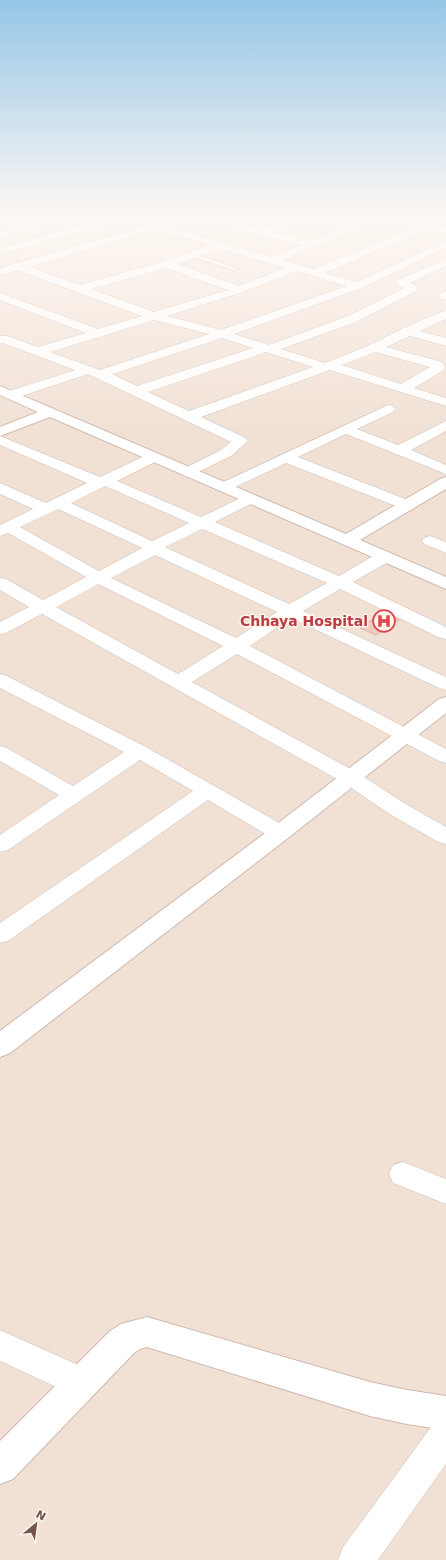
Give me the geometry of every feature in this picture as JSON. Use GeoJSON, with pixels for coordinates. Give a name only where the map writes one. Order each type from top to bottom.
{"type":"FeatureCollection","features":[{"type":"Feature","properties":{"kind":"street"},"geometry":{"type":"LineString","coordinates":[[73,287],[154,316],[222,334],[446,402]]}},
{"type":"Feature","properties":{"kind":"street"},"geometry":{"type":"LineString","coordinates":[[80,289],[88,287]]}},
{"type":"Feature","properties":{"kind":"street"},"geometry":{"type":"LineString","coordinates":[[230,287],[239,290]]}},
{"type":"Feature","properties":{"kind":"street"},"geometry":{"type":"LineString","coordinates":[[36,352],[247,287]]}},
{"type":"Feature","properties":{"kind":"street"},"geometry":{"type":"LineString","coordinates":[[6,393],[94,372],[222,334],[356,287]]}},
{"type":"Feature","properties":{"kind":"street"},"geometry":{"type":"LineString","coordinates":[[136,391],[267,348],[369,311],[412,289],[409,287]]}},
{"type":"Feature","properties":{"kind":"street"},"geometry":{"type":"LineString","coordinates":[[0,296],[97,333]]}},
{"type":"Feature","properties":{"kind":"street"},"geometry":{"type":"LineString","coordinates":[[189,416],[328,367],[374,348],[446,314]]}},
{"type":"Feature","properties":{"kind":"street"},"geometry":{"type":"LineString","coordinates":[[408,331],[446,342]]}},
{"type":"Feature","properties":{"kind":"street"},"geometry":{"type":"LineString","coordinates":[[1,339],[94,372],[241,441],[226,454],[188,472]]}},
{"type":"Feature","properties":{"kind":"street"},"geometry":{"type":"LineString","coordinates":[[374,348],[437,365],[439,367],[438,370],[402,389]]}},
{"type":"Feature","properties":{"kind":"street"},"geometry":{"type":"LineString","coordinates":[[6,393],[446,584]]}},
{"type":"Feature","properties":{"kind":"street"},"geometry":{"type":"LineString","coordinates":[[224,487],[388,409]]}},
{"type":"Feature","properties":{"kind":"street"},"geometry":{"type":"LineString","coordinates":[[0,432],[50,412]]}},
{"type":"Feature","properties":{"kind":"street"},"geometry":{"type":"LineString","coordinates":[[399,451],[446,425]]}},
{"type":"Feature","properties":{"kind":"street"},"geometry":{"type":"LineString","coordinates":[[345,430],[446,470]]}},
{"type":"Feature","properties":{"kind":"street"},"geometry":{"type":"LineString","coordinates":[[0,440],[202,522],[339,582],[446,634]]}},
{"type":"Feature","properties":{"kind":"street"},"geometry":{"type":"LineString","coordinates":[[4,529],[154,457]]}},
{"type":"Feature","properties":{"kind":"street"},"geometry":{"type":"LineString","coordinates":[[286,458],[407,505]]}},
{"type":"Feature","properties":{"kind":"street"},"geometry":{"type":"LineString","coordinates":[[347,541],[446,482]]}},
{"type":"Feature","properties":{"kind":"street"},"geometry":{"type":"LineString","coordinates":[[0,488],[52,506],[153,548],[446,684]]}},
{"type":"Feature","properties":{"kind":"street"},"geometry":{"type":"LineString","coordinates":[[0,629],[99,578],[202,522],[250,499]]}},
{"type":"Feature","properties":{"kind":"street"},"geometry":{"type":"LineString","coordinates":[[4,529],[237,646],[446,757]]}},
{"type":"Feature","properties":{"kind":"street"},"geometry":{"type":"LineString","coordinates":[[430,541],[446,548]]}},
{"type":"Feature","properties":{"kind":"street"},"geometry":{"type":"LineString","coordinates":[[179,681],[237,646],[290,611],[384,557]]}},
{"type":"Feature","properties":{"kind":"street"},"geometry":{"type":"LineString","coordinates":[[0,583],[179,681],[351,778],[396,808],[446,837]]}},
{"type":"Feature","properties":{"kind":"street"},"geometry":{"type":"LineString","coordinates":[[0,680],[139,751],[280,833]]}},
{"type":"Feature","properties":{"kind":"street"},"geometry":{"type":"LineString","coordinates":[[0,1046],[280,833],[446,703]]}},
{"type":"Feature","properties":{"kind":"street"},"geometry":{"type":"LineString","coordinates":[[2,840],[74,795],[139,751]]}},
{"type":"Feature","properties":{"kind":"street"},"geometry":{"type":"LineString","coordinates":[[0,752],[74,795]]}},
{"type":"Feature","properties":{"kind":"street"},"geometry":{"type":"LineString","coordinates":[[0,936],[207,791]]}},
{"type":"Feature","properties":{"kind":"street"},"geometry":{"type":"LineString","coordinates":[[403,1174],[446,1192]]}},
{"type":"Feature","properties":{"kind":"street"},"geometry":{"type":"LineString","coordinates":[[0,1466],[122,1342],[133,1335],[147,1332],[333,1390],[414,1409],[446,1413]]}},
{"type":"Feature","properties":{"kind":"street"},"geometry":{"type":"LineString","coordinates":[[0,1345],[82,1383]]}},
{"type":"Feature","properties":{"kind":"street"},"geometry":{"type":"LineString","coordinates":[[356,1560],[446,1435]]}},
{"type":"Feature","properties":{"kind":"shaded area"},"geometry":{"type":"Polygon","coordinates":[[[0,287],[446,287],[446,1560],[0,1560],[0,287]]]}},
{"type":"Feature","properties":{"kind":"building"},"geometry":{"type":"Polygon","coordinates":[[[384,612],[399,620],[376,635],[360,628],[384,612]]]}},
{"type":"Feature","properties":{"kind":"place","name":"Chhaya Hospital"},"geometry":{"type":"Point","coordinates":[384,621]}}]}
